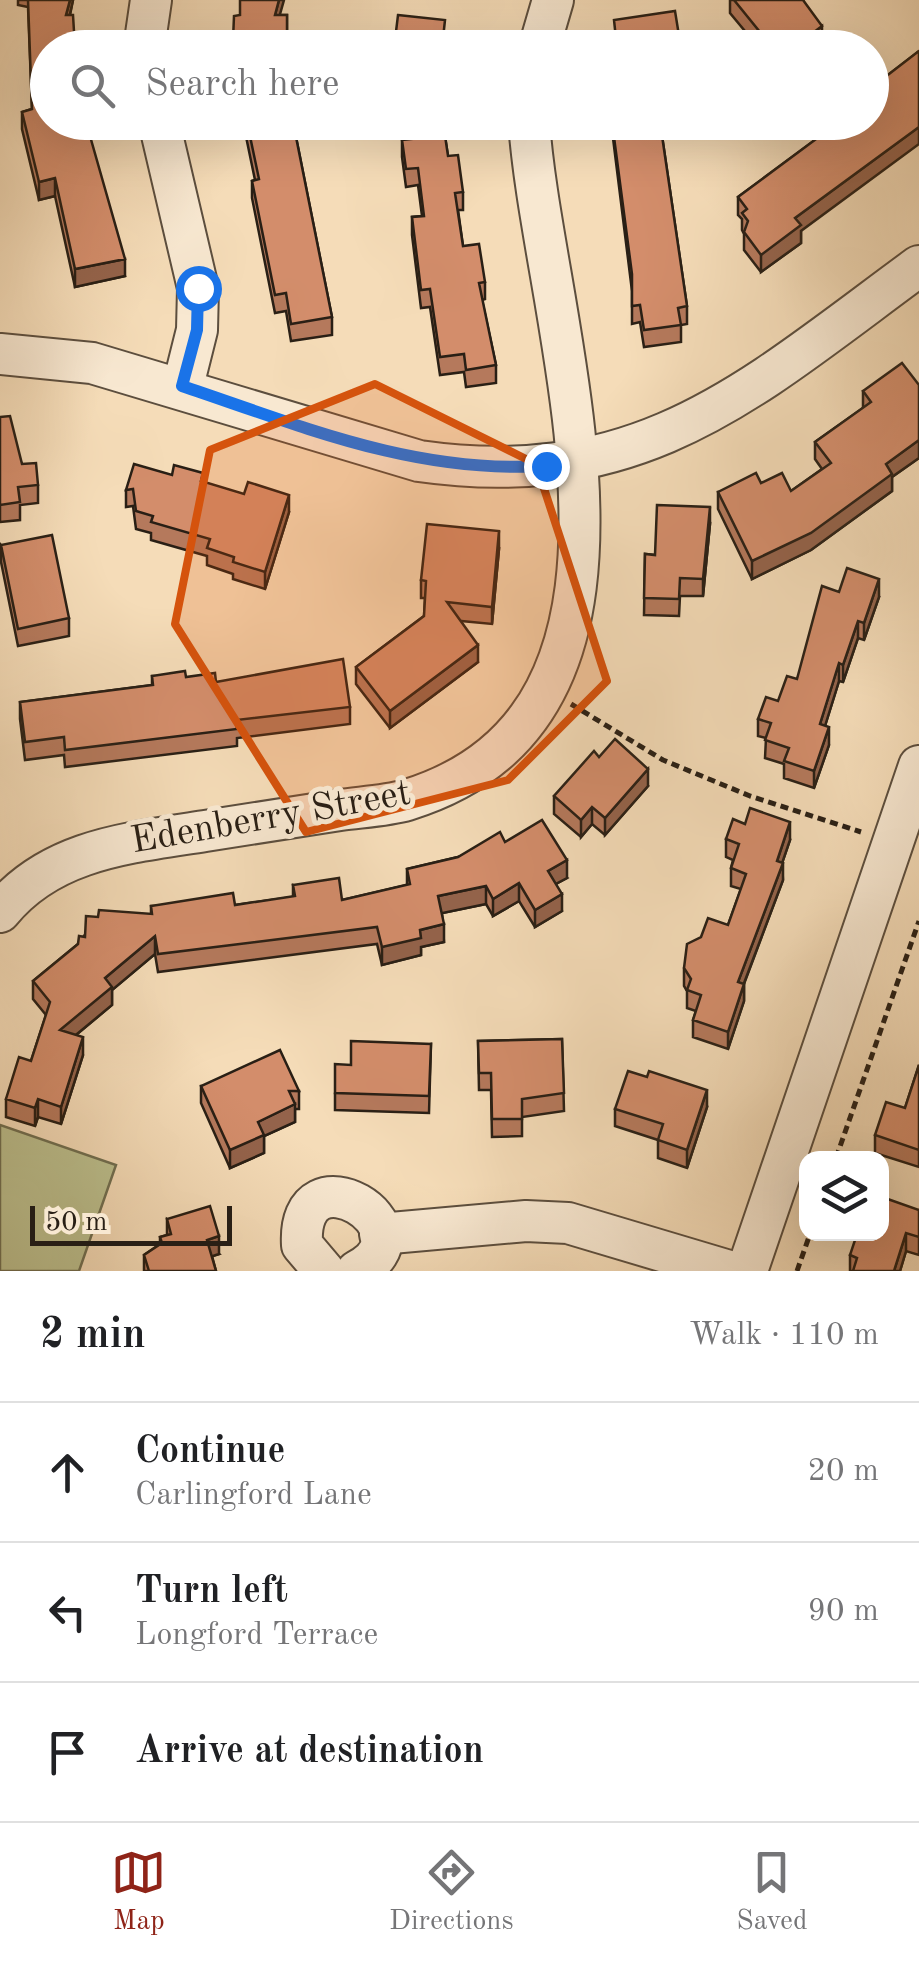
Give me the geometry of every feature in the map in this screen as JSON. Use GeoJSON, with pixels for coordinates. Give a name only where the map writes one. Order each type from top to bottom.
{"type":"FeatureCollection","features":[{"type":"Feature","properties":{"kind":"street"},"geometry":{"type":"LineString","coordinates":[[147,30],[151,0]]}},
{"type":"Feature","properties":{"kind":"street"},"geometry":{"type":"LineString","coordinates":[[544,30],[552,0]]}},
{"type":"Feature","properties":{"kind":"street"},"geometry":{"type":"LineString","coordinates":[[163,140],[198,288],[197,330],[182,386]]}},
{"type":"Feature","properties":{"kind":"street","name":"Edenberry Street"},"geometry":{"type":"LineString","coordinates":[[6,890],[63,860],[118,844],[406,800],[468,773],[513,736],[547,689],[568,641],[578,586],[576,460],[532,140]]}},
{"type":"Feature","properties":{"kind":"street"},"geometry":{"type":"LineString","coordinates":[[0,354],[92,363],[182,386],[418,461],[503,468],[576,460],[635,446],[733,402],[919,266]]}},
{"type":"Feature","properties":{"kind":"street"},"geometry":{"type":"LineString","coordinates":[[747,1271],[906,847],[919,766]]}},
{"type":"Feature","properties":{"kind":"street"},"geometry":{"type":"LineString","coordinates":[[324,1271],[307,1256],[301,1232],[304,1219],[322,1201],[348,1197],[370,1210],[380,1234],[373,1258],[357,1271]]}},
{"type":"Feature","properties":{"kind":"street"},"geometry":{"type":"LineString","coordinates":[[380,1234],[526,1221],[568,1223],[729,1271]]}},
{"type":"Feature","properties":{"kind":"path"},"geometry":{"type":"LineString","coordinates":[[547,689],[663,760],[750,796],[906,847]]}},
{"type":"Feature","properties":{"kind":"path"},"geometry":{"type":"LineString","coordinates":[[838,1151],[919,921]]}},
{"type":"Feature","properties":{"kind":"path"},"geometry":{"type":"LineString","coordinates":[[797,1271],[808,1241]]}},
{"type":"Feature","properties":{"kind":"highlighted area"},"geometry":{"type":"Polygon","coordinates":[[[375,384],[536,464],[607,681],[508,780],[306,832],[175,624],[210,450],[375,384]]]}},
{"type":"Feature","properties":{"kind":"green space"},"geometry":{"type":"Polygon","coordinates":[[[0,1125],[116,1165],[79,1271],[0,1271],[0,1125]]]}},
{"type":"Feature","properties":{"kind":"building"},"geometry":{"type":"Polygon","coordinates":[[[28,0],[70,0],[66,15],[73,15],[74,30],[30,30],[30,54],[28,0]]]}},
{"type":"Feature","properties":{"kind":"building"},"geometry":{"type":"Polygon","coordinates":[[[240,0],[279,0],[275,15],[287,15],[287,30],[233,30],[234,16],[240,15],[240,0]]]}},
{"type":"Feature","properties":{"kind":"building"},"geometry":{"type":"Polygon","coordinates":[[[734,0],[803,0],[822,26],[817,30],[758,30],[734,0]]]}},
{"type":"Feature","properties":{"kind":"building"},"geometry":{"type":"Polygon","coordinates":[[[675,11],[678,30],[615,30],[614,20],[675,11]]]}},
{"type":"Feature","properties":{"kind":"building"},"geometry":{"type":"Polygon","coordinates":[[[398,15],[445,20],[444,30],[396,30],[398,15]]]}},
{"type":"Feature","properties":{"kind":"building"},"geometry":{"type":"Polygon","coordinates":[[[919,51],[919,127],[795,218],[801,225],[761,255],[744,232],[748,221],[742,213],[747,209],[738,197],[815,140],[889,140],[889,74],[919,51]]]}},
{"type":"Feature","properties":{"kind":"building"},"geometry":{"type":"Polygon","coordinates":[[[30,110],[30,140],[91,140],[125,259],[75,269],[55,178],[39,182],[22,112],[30,110]]]}},
{"type":"Feature","properties":{"kind":"building"},"geometry":{"type":"Polygon","coordinates":[[[251,140],[297,140],[332,317],[291,324],[286,293],[275,295],[252,181],[259,179],[251,140]]]}},
{"type":"Feature","properties":{"kind":"building"},"geometry":{"type":"Polygon","coordinates":[[[402,140],[446,140],[448,156],[458,155],[463,192],[455,193],[463,246],[479,244],[485,282],[479,283],[496,365],[466,370],[464,354],[440,357],[430,289],[421,290],[412,217],[424,216],[418,168],[406,169],[402,140]]]}},
{"type":"Feature","properties":{"kind":"building"},"geometry":{"type":"Polygon","coordinates":[[[614,140],[663,140],[687,306],[678,308],[681,325],[644,330],[640,305],[632,306],[632,274],[614,140]]]}},
{"type":"Feature","properties":{"kind":"building"},"geometry":{"type":"Polygon","coordinates":[[[902,363],[919,385],[919,440],[886,464],[892,474],[811,533],[752,561],[718,492],[756,473],[761,483],[782,473],[791,491],[831,463],[815,442],[871,402],[863,391],[902,363]]]}},
{"type":"Feature","properties":{"kind":"building"},"geometry":{"type":"Polygon","coordinates":[[[10,416],[22,464],[36,463],[38,485],[18,487],[20,502],[0,505],[0,417],[10,416]]]}},
{"type":"Feature","properties":{"kind":"building"},"geometry":{"type":"Polygon","coordinates":[[[134,464],[172,475],[174,465],[203,473],[201,481],[244,494],[248,482],[289,495],[265,572],[207,548],[210,539],[151,522],[153,516],[136,511],[133,489],[126,490],[134,464]]]}},
{"type":"Feature","properties":{"kind":"building"},"geometry":{"type":"Polygon","coordinates":[[[657,505],[710,507],[703,579],[680,578],[679,599],[644,598],[645,554],[655,555],[657,505]]]}},
{"type":"Feature","properties":{"kind":"building"},"geometry":{"type":"Polygon","coordinates":[[[427,524],[499,531],[492,607],[447,602],[478,645],[390,711],[356,667],[424,616],[426,581],[421,580],[427,524]]]}},
{"type":"Feature","properties":{"kind":"building"},"geometry":{"type":"Polygon","coordinates":[[[52,535],[69,618],[18,629],[1,545],[52,535]]]}},
{"type":"Feature","properties":{"kind":"building"},"geometry":{"type":"Polygon","coordinates":[[[847,568],[879,579],[864,623],[858,621],[843,665],[839,663],[820,724],[829,727],[814,771],[784,761],[789,748],[765,740],[771,723],[758,719],[766,697],[778,701],[787,676],[797,679],[822,586],[839,592],[847,568]]]}},
{"type":"Feature","properties":{"kind":"building"},"geometry":{"type":"Polygon","coordinates":[[[343,659],[350,707],[236,720],[237,729],[65,750],[64,737],[25,742],[20,702],[153,685],[152,676],[185,671],[186,677],[215,673],[216,682],[343,659]]]}},
{"type":"Feature","properties":{"kind":"building"},"geometry":{"type":"Polygon","coordinates":[[[615,739],[648,769],[605,818],[592,807],[581,820],[554,796],[594,751],[599,757],[615,739]]]}},
{"type":"Feature","properties":{"kind":"building"},"geometry":{"type":"Polygon","coordinates":[[[750,808],[790,822],[777,861],[783,863],[738,982],[744,984],[728,1032],[693,1020],[701,995],[687,990],[691,979],[684,968],[687,944],[701,937],[708,918],[728,925],[746,874],[731,868],[739,844],[726,839],[733,819],[745,824],[750,808]]]}},
{"type":"Feature","properties":{"kind":"building"},"geometry":{"type":"Polygon","coordinates":[[[542,820],[567,860],[548,871],[562,894],[535,910],[519,883],[493,899],[486,886],[438,896],[444,924],[420,930],[421,938],[382,947],[377,927],[158,954],[155,936],[105,978],[112,987],[60,1030],[83,1037],[61,1107],[38,1099],[35,1108],[6,1099],[19,1057],[31,1061],[50,1002],[33,981],[78,944],[79,936],[85,937],[86,916],[98,917],[99,910],[152,914],[151,906],[233,893],[235,905],[295,896],[293,885],[339,878],[342,900],[410,884],[407,869],[458,857],[500,832],[505,842],[542,820]]]}},
{"type":"Feature","properties":{"kind":"building"},"geometry":{"type":"Polygon","coordinates":[[[562,1039],[564,1093],[522,1099],[522,1119],[492,1119],[491,1073],[479,1073],[478,1041],[562,1039]]]}},
{"type":"Feature","properties":{"kind":"building"},"geometry":{"type":"Polygon","coordinates":[[[351,1041],[431,1044],[429,1096],[335,1093],[335,1064],[351,1065],[351,1041]]]}},
{"type":"Feature","properties":{"kind":"building"},"geometry":{"type":"Polygon","coordinates":[[[280,1050],[299,1091],[289,1091],[295,1104],[258,1122],[264,1135],[230,1150],[201,1086],[280,1050]]]}},
{"type":"Feature","properties":{"kind":"building"},"geometry":{"type":"Polygon","coordinates":[[[919,1065],[919,1150],[875,1135],[886,1102],[905,1108],[919,1065]]]}},
{"type":"Feature","properties":{"kind":"building"},"geometry":{"type":"Polygon","coordinates":[[[628,1071],[647,1077],[649,1071],[707,1090],[687,1150],[658,1140],[663,1124],[615,1109],[628,1071]]]}},
{"type":"Feature","properties":{"kind":"building"},"geometry":{"type":"Polygon","coordinates":[[[889,1199],[919,1210],[919,1237],[906,1233],[894,1271],[853,1271],[857,1258],[850,1255],[855,1241],[889,1241],[889,1199]]]}},
{"type":"Feature","properties":{"kind":"building"},"geometry":{"type":"Polygon","coordinates":[[[210,1206],[219,1236],[207,1240],[216,1271],[149,1271],[144,1255],[162,1243],[160,1237],[171,1234],[167,1219],[210,1206]]]}},
{"type":"Feature","properties":{"kind":"route"},"geometry":{"type":"LineString","coordinates":[[198,288],[197,330],[182,386],[418,461],[461,467],[546,466]]}}]}
